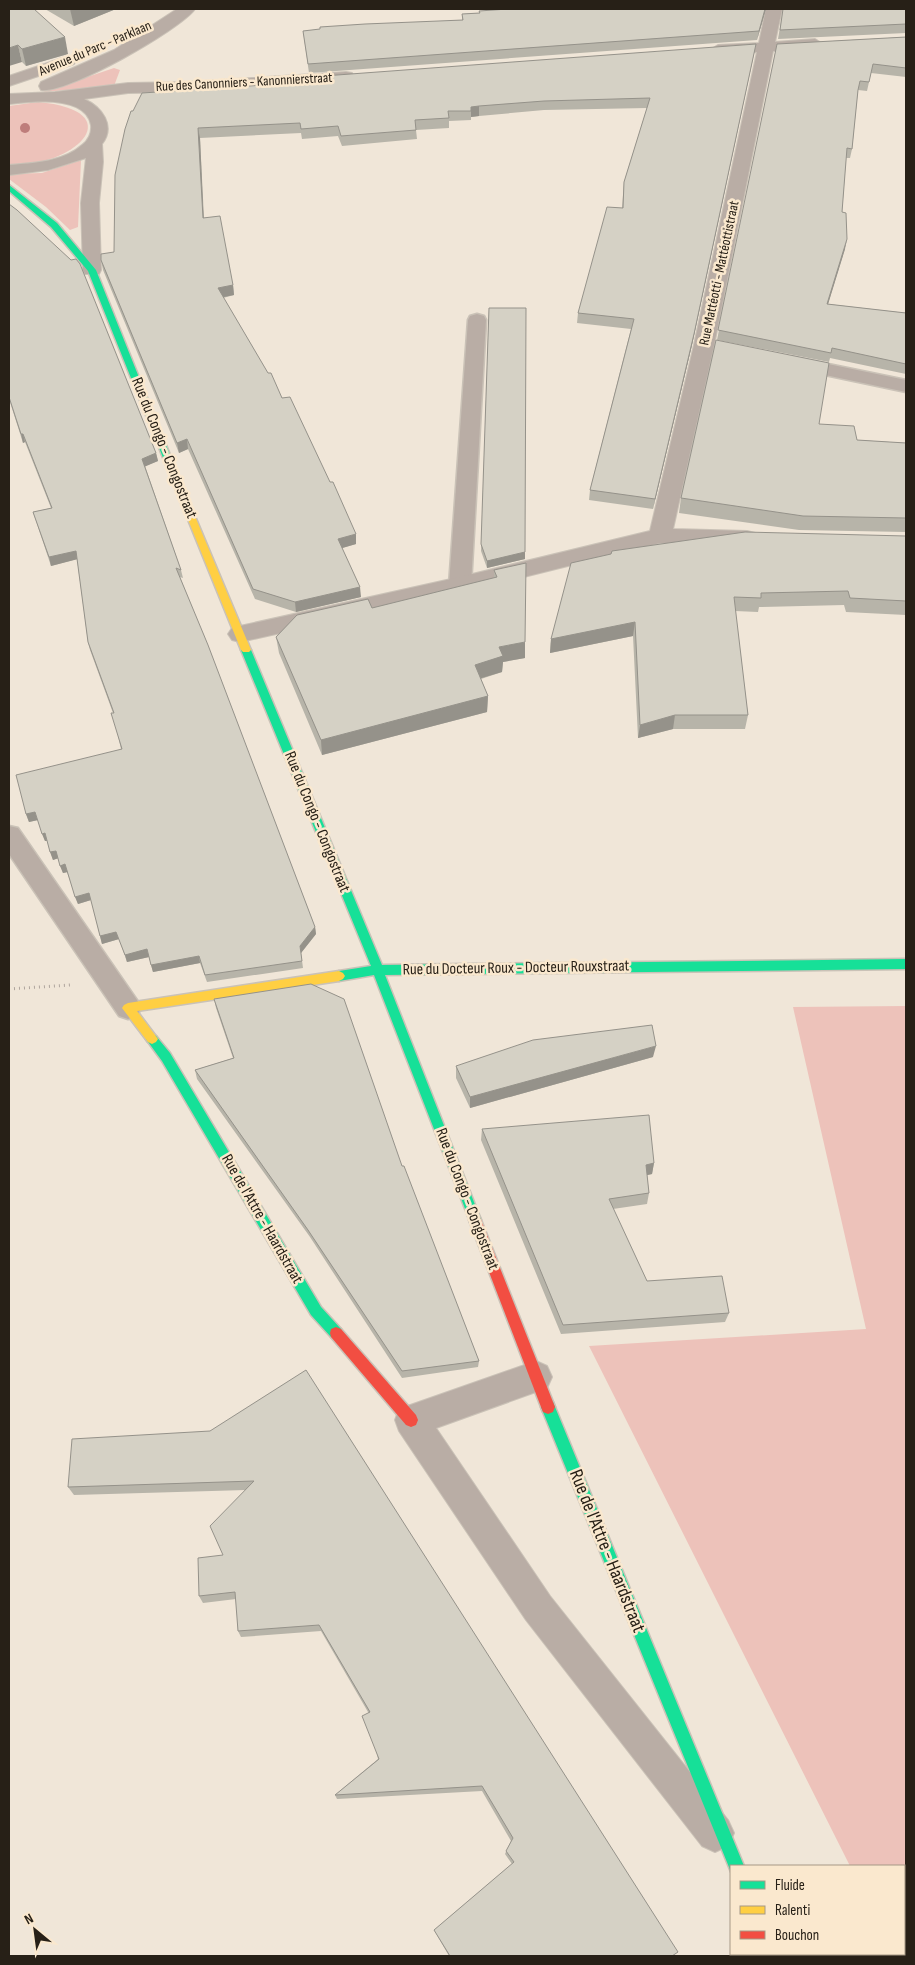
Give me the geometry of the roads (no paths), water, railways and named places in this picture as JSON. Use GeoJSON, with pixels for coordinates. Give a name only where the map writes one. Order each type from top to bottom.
{"type":"FeatureCollection","features":[{"type":"Feature","properties":{"kind":"street","name":"Rue Mattéotti - Mattéottistraat"},"geometry":{"type":"LineString","coordinates":[[660,536],[712,346],[774,9]]}},
{"type":"Feature","properties":{"kind":"street","name":"Avenue du Parc - Parklaan"},"geometry":{"type":"LineString","coordinates":[[16,98],[112,60],[163,28],[184,12]]}},
{"type":"Feature","properties":{"kind":"street","name":"Avenue du Parc - Parklaan"},"geometry":{"type":"LineString","coordinates":[[9,81],[72,60],[153,23],[184,12]]}},
{"type":"Feature","properties":{"kind":"street","name":"Avenue du Parc - Parklaan"},"geometry":{"type":"LineString","coordinates":[[105,123],[120,89],[137,68],[163,28]]}},
{"type":"Feature","properties":{"kind":"street"},"geometry":{"type":"LineString","coordinates":[[697,52],[827,43]]}},
{"type":"Feature","properties":{"kind":"street"},"geometry":{"type":"LineString","coordinates":[[137,68],[162,81],[188,87]]}},
{"type":"Feature","properties":{"kind":"street","name":"Rue des Canonniers - Kanonnierstraat"},"geometry":{"type":"LineString","coordinates":[[56,97],[120,89],[188,87],[363,76]]}},
{"type":"Feature","properties":{"kind":"street"},"geometry":{"type":"LineString","coordinates":[[9,170],[57,164],[79,154],[105,123],[91,110],[72,100],[56,97],[16,98]]}},
{"type":"Feature","properties":{"kind":"street","name":"Rue du Congo - Congostraat"},"geometry":{"type":"LineString","coordinates":[[92,270],[89,225],[90,193],[96,153],[105,123]]}},
{"type":"Feature","properties":{"kind":"street","name":"Rue du Congo - Congostraat"},"geometry":{"type":"LineString","coordinates":[[9,187],[48,217],[66,236],[92,270],[378,970],[536,1377]]}},
{"type":"Feature","properties":{"kind":"street"},"geometry":{"type":"LineString","coordinates":[[240,634],[460,586],[660,536],[768,538]]}},
{"type":"Feature","properties":{"kind":"street","name":"Rue du Docteur Roux - Docteur Rouxstraat"},"geometry":{"type":"LineString","coordinates":[[128,1008],[378,970],[906,964]]}},
{"type":"Feature","properties":{"kind":"street","name":"Rue de l'Attre - Haardstraat"},"geometry":{"type":"LineString","coordinates":[[128,1008],[166,1056],[316,1311],[411,1420],[538,1608],[731,1857]]}},
{"type":"Feature","properties":{"kind":"street"},"geometry":{"type":"LineString","coordinates":[[411,1420],[536,1377]]}},
{"type":"Feature","properties":{"kind":"street","name":"Rue de l'Attre - Haardstraat"},"geometry":{"type":"LineString","coordinates":[[536,1377],[731,1857]]}},
{"type":"Feature","properties":{"kind":"lane"},"geometry":{"type":"LineString","coordinates":[[460,586],[477,320]]}},
{"type":"Feature","properties":{"kind":"lane"},"geometry":{"type":"LineString","coordinates":[[776,359],[906,386]]}},
{"type":"Feature","properties":{"kind":"lane"},"geometry":{"type":"LineString","coordinates":[[9,835],[128,1008]]}}]}
